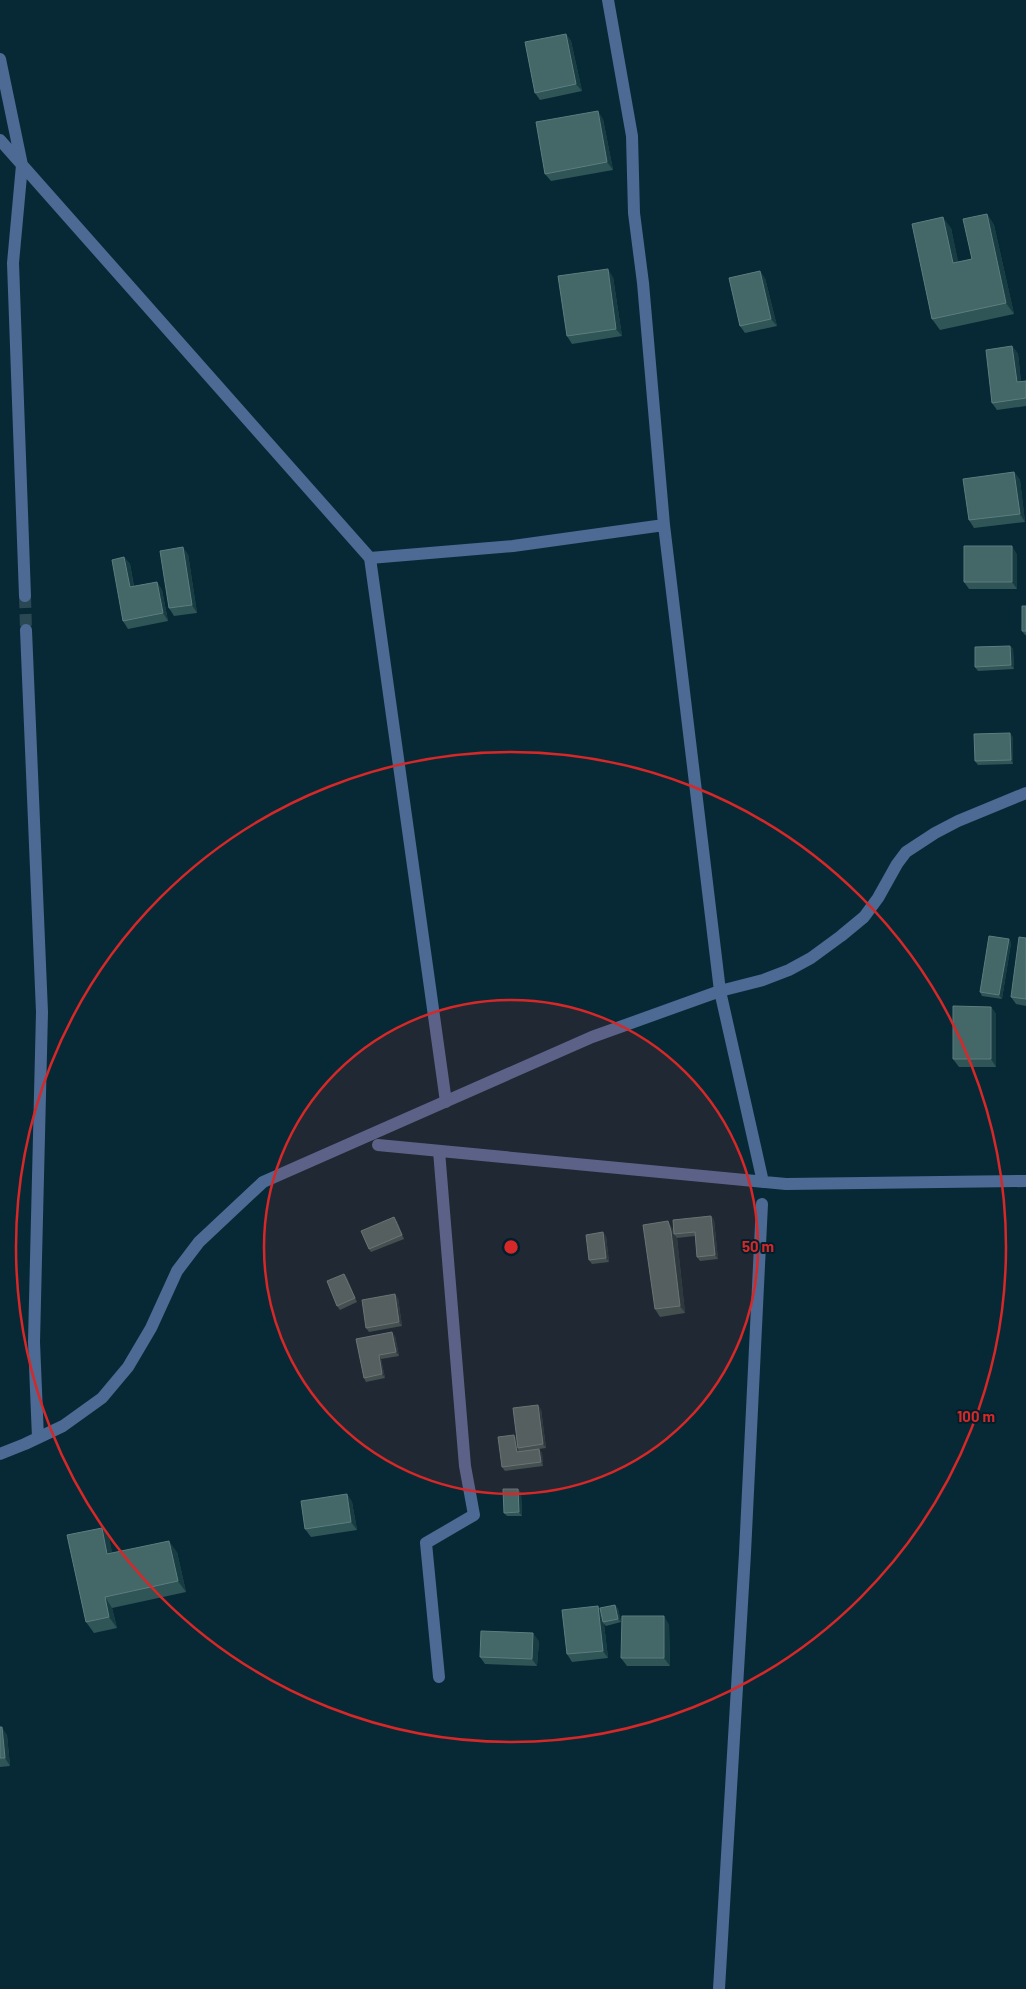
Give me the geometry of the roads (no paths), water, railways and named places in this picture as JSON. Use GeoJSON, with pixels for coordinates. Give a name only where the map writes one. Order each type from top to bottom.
{"type":"FeatureCollection","features":[{"type":"Feature","properties":{"kind":"street"},"geometry":{"type":"LineString","coordinates":[[608,0],[632,136],[634,213],[644,283],[664,525],[720,991],[763,1182]]}},
{"type":"Feature","properties":{"kind":"street"},"geometry":{"type":"LineString","coordinates":[[0,60],[22,165],[13,263],[25,596]]}},
{"type":"Feature","properties":{"kind":"street"},"geometry":{"type":"LineString","coordinates":[[0,140],[370,558],[446,1102]]}},
{"type":"Feature","properties":{"kind":"street"},"geometry":{"type":"LineString","coordinates":[[370,558],[513,546],[664,525]]}},
{"type":"Feature","properties":{"kind":"street"},"geometry":{"type":"LineString","coordinates":[[26,630],[42,1012],[34,1342],[38,1438]]}},
{"type":"Feature","properties":{"kind":"street"},"geometry":{"type":"LineString","coordinates":[[0,1454],[62,1426],[102,1398],[118,1382],[152,1328],[177,1271],[199,1242],[263,1182],[592,1037],[720,991],[763,980],[811,958],[864,917],[906,852],[958,821],[1026,793]]}},
{"type":"Feature","properties":{"kind":"street"},"geometry":{"type":"LineString","coordinates":[[378,1146],[786,1184],[1026,1182]]}},
{"type":"Feature","properties":{"kind":"street"},"geometry":{"type":"LineString","coordinates":[[439,1151],[464,1457],[474,1515],[426,1543],[439,1677]]}},
{"type":"Feature","properties":{"kind":"street"},"geometry":{"type":"LineString","coordinates":[[719,1989],[744,1563],[762,1204]]}},
{"type":"Feature","properties":{"kind":"tunnel"},"geometry":{"type":"LineString","coordinates":[[25,596],[26,630]]}}]}
